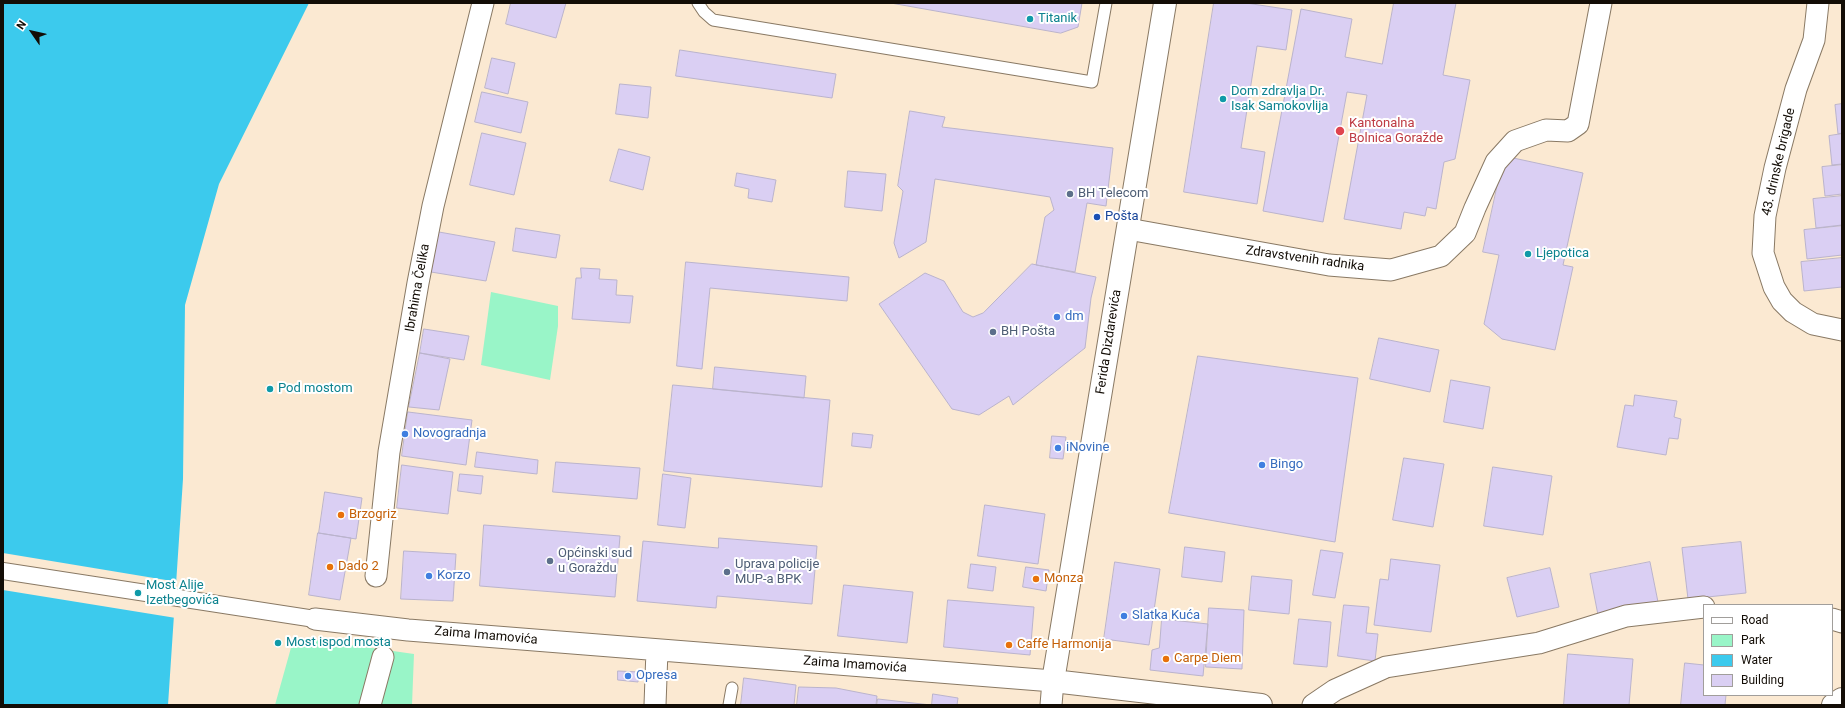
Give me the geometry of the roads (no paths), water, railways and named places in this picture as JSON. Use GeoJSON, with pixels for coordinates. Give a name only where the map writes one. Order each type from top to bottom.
{"type":"FeatureCollection","features":[{"type":"Feature","properties":{"kind":"main road","name":"Ferida Dizdarevića"},"geometry":{"type":"LineString","coordinates":[[1053,681],[1165,3]]}},
{"type":"Feature","properties":{"kind":"main road","name":"Zaima Imamovića"},"geometry":{"type":"LineString","coordinates":[[1053,681],[1261,705]]}},
{"type":"Feature","properties":{"kind":"main road"},"geometry":{"type":"LineString","coordinates":[[1834,705],[1842,699]]}},
{"type":"Feature","properties":{"kind":"street","name":"Ibrahima Čelika"},"geometry":{"type":"LineString","coordinates":[[376,576],[389,452],[418,283],[433,206],[483,3]]}},
{"type":"Feature","properties":{"kind":"street","name":"Zdravstvenih radnika"},"geometry":{"type":"LineString","coordinates":[[1128,229],[1329,265],[1391,270],[1441,256],[1466,233],[1475,208],[1496,162],[1515,141],[1546,130],[1568,130],[1578,124],[1601,3]]}},
{"type":"Feature","properties":{"kind":"street","name":"43. drinske brigade"},"geometry":{"type":"LineString","coordinates":[[1818,3],[1814,40],[1796,89],[1772,182],[1765,216],[1763,253],[1774,287],[1782,301],[1793,312],[1813,324],[1842,330]]}},
{"type":"Feature","properties":{"kind":"street"},"geometry":{"type":"LineString","coordinates":[[3,571],[315,619]]}},
{"type":"Feature","properties":{"kind":"street"},"geometry":{"type":"LineString","coordinates":[[1314,705],[1335,690],[1386,667],[1539,643],[1626,616],[1703,607]]}},
{"type":"Feature","properties":{"kind":"street","name":"Zaima Imamovića"},"geometry":{"type":"LineString","coordinates":[[315,619],[408,630],[1053,681]]}},
{"type":"Feature","properties":{"kind":"street"},"geometry":{"type":"LineString","coordinates":[[654,705],[657,650]]}},
{"type":"Feature","properties":{"kind":"street"},"geometry":{"type":"LineString","coordinates":[[370,705],[383,657]]}},
{"type":"Feature","properties":{"kind":"street"},"geometry":{"type":"LineString","coordinates":[[1051,705],[1053,681]]}},
{"type":"Feature","properties":{"kind":"lane"},"geometry":{"type":"LineString","coordinates":[[698,3],[704,12],[713,20],[1092,82],[1106,3]]}},
{"type":"Feature","properties":{"kind":"lane"},"geometry":{"type":"LineString","coordinates":[[729,705],[732,688]]}},
{"type":"Feature","properties":{"kind":"water"},"geometry":{"type":"Polygon","coordinates":[[[3,3],[309,3],[219,184],[185,305],[183,479],[168,705],[3,705],[3,3]]]}},
{"type":"Feature","properties":{"kind":"place","name":"Titanik"},"geometry":{"type":"Point","coordinates":[1030,19]}},
{"type":"Feature","properties":{"kind":"place","name":"Dom zdravlja Dr. Isak Samokovlija"},"geometry":{"type":"Point","coordinates":[1223,99]}},
{"type":"Feature","properties":{"kind":"place","name":"Kantonalna Bolnica Goražde"},"geometry":{"type":"Point","coordinates":[1340,131]}},
{"type":"Feature","properties":{"kind":"place","name":"BH Telecom"},"geometry":{"type":"Point","coordinates":[1070,194]}},
{"type":"Feature","properties":{"kind":"place","name":"Pošta"},"geometry":{"type":"Point","coordinates":[1097,217]}},
{"type":"Feature","properties":{"kind":"place","name":"Ljepotica"},"geometry":{"type":"Point","coordinates":[1528,254]}},
{"type":"Feature","properties":{"kind":"place","name":"dm"},"geometry":{"type":"Point","coordinates":[1057,317]}},
{"type":"Feature","properties":{"kind":"place","name":"BH Pošta"},"geometry":{"type":"Point","coordinates":[993,332]}},
{"type":"Feature","properties":{"kind":"place","name":"Pod mostom"},"geometry":{"type":"Point","coordinates":[270,389]}},
{"type":"Feature","properties":{"kind":"place","name":"Novogradnja"},"geometry":{"type":"Point","coordinates":[405,434]}},
{"type":"Feature","properties":{"kind":"place","name":"iNovine"},"geometry":{"type":"Point","coordinates":[1058,448]}},
{"type":"Feature","properties":{"kind":"place","name":"Bingo"},"geometry":{"type":"Point","coordinates":[1262,465]}},
{"type":"Feature","properties":{"kind":"place","name":"Brzogriz"},"geometry":{"type":"Point","coordinates":[341,515]}},
{"type":"Feature","properties":{"kind":"place","name":"Općinski sud u Goraždu"},"geometry":{"type":"Point","coordinates":[550,561]}},
{"type":"Feature","properties":{"kind":"place","name":"Dado 2"},"geometry":{"type":"Point","coordinates":[330,567]}},
{"type":"Feature","properties":{"kind":"place","name":"Uprava policije MUP-a BPK"},"geometry":{"type":"Point","coordinates":[727,572]}},
{"type":"Feature","properties":{"kind":"place","name":"Korzo"},"geometry":{"type":"Point","coordinates":[429,576]}},
{"type":"Feature","properties":{"kind":"place","name":"Monza"},"geometry":{"type":"Point","coordinates":[1036,579]}},
{"type":"Feature","properties":{"kind":"place","name":"Most Alije Izetbegovića"},"geometry":{"type":"Point","coordinates":[138,593]}},
{"type":"Feature","properties":{"kind":"place","name":"Slatka Kuća"},"geometry":{"type":"Point","coordinates":[1124,616]}},
{"type":"Feature","properties":{"kind":"place","name":"Most ispod mosta"},"geometry":{"type":"Point","coordinates":[278,643]}},
{"type":"Feature","properties":{"kind":"place","name":"Caffe Harmonija"},"geometry":{"type":"Point","coordinates":[1009,645]}},
{"type":"Feature","properties":{"kind":"place","name":"Carpe Diem"},"geometry":{"type":"Point","coordinates":[1166,659]}},
{"type":"Feature","properties":{"kind":"place","name":"Opresa"},"geometry":{"type":"Point","coordinates":[628,676]}}]}
